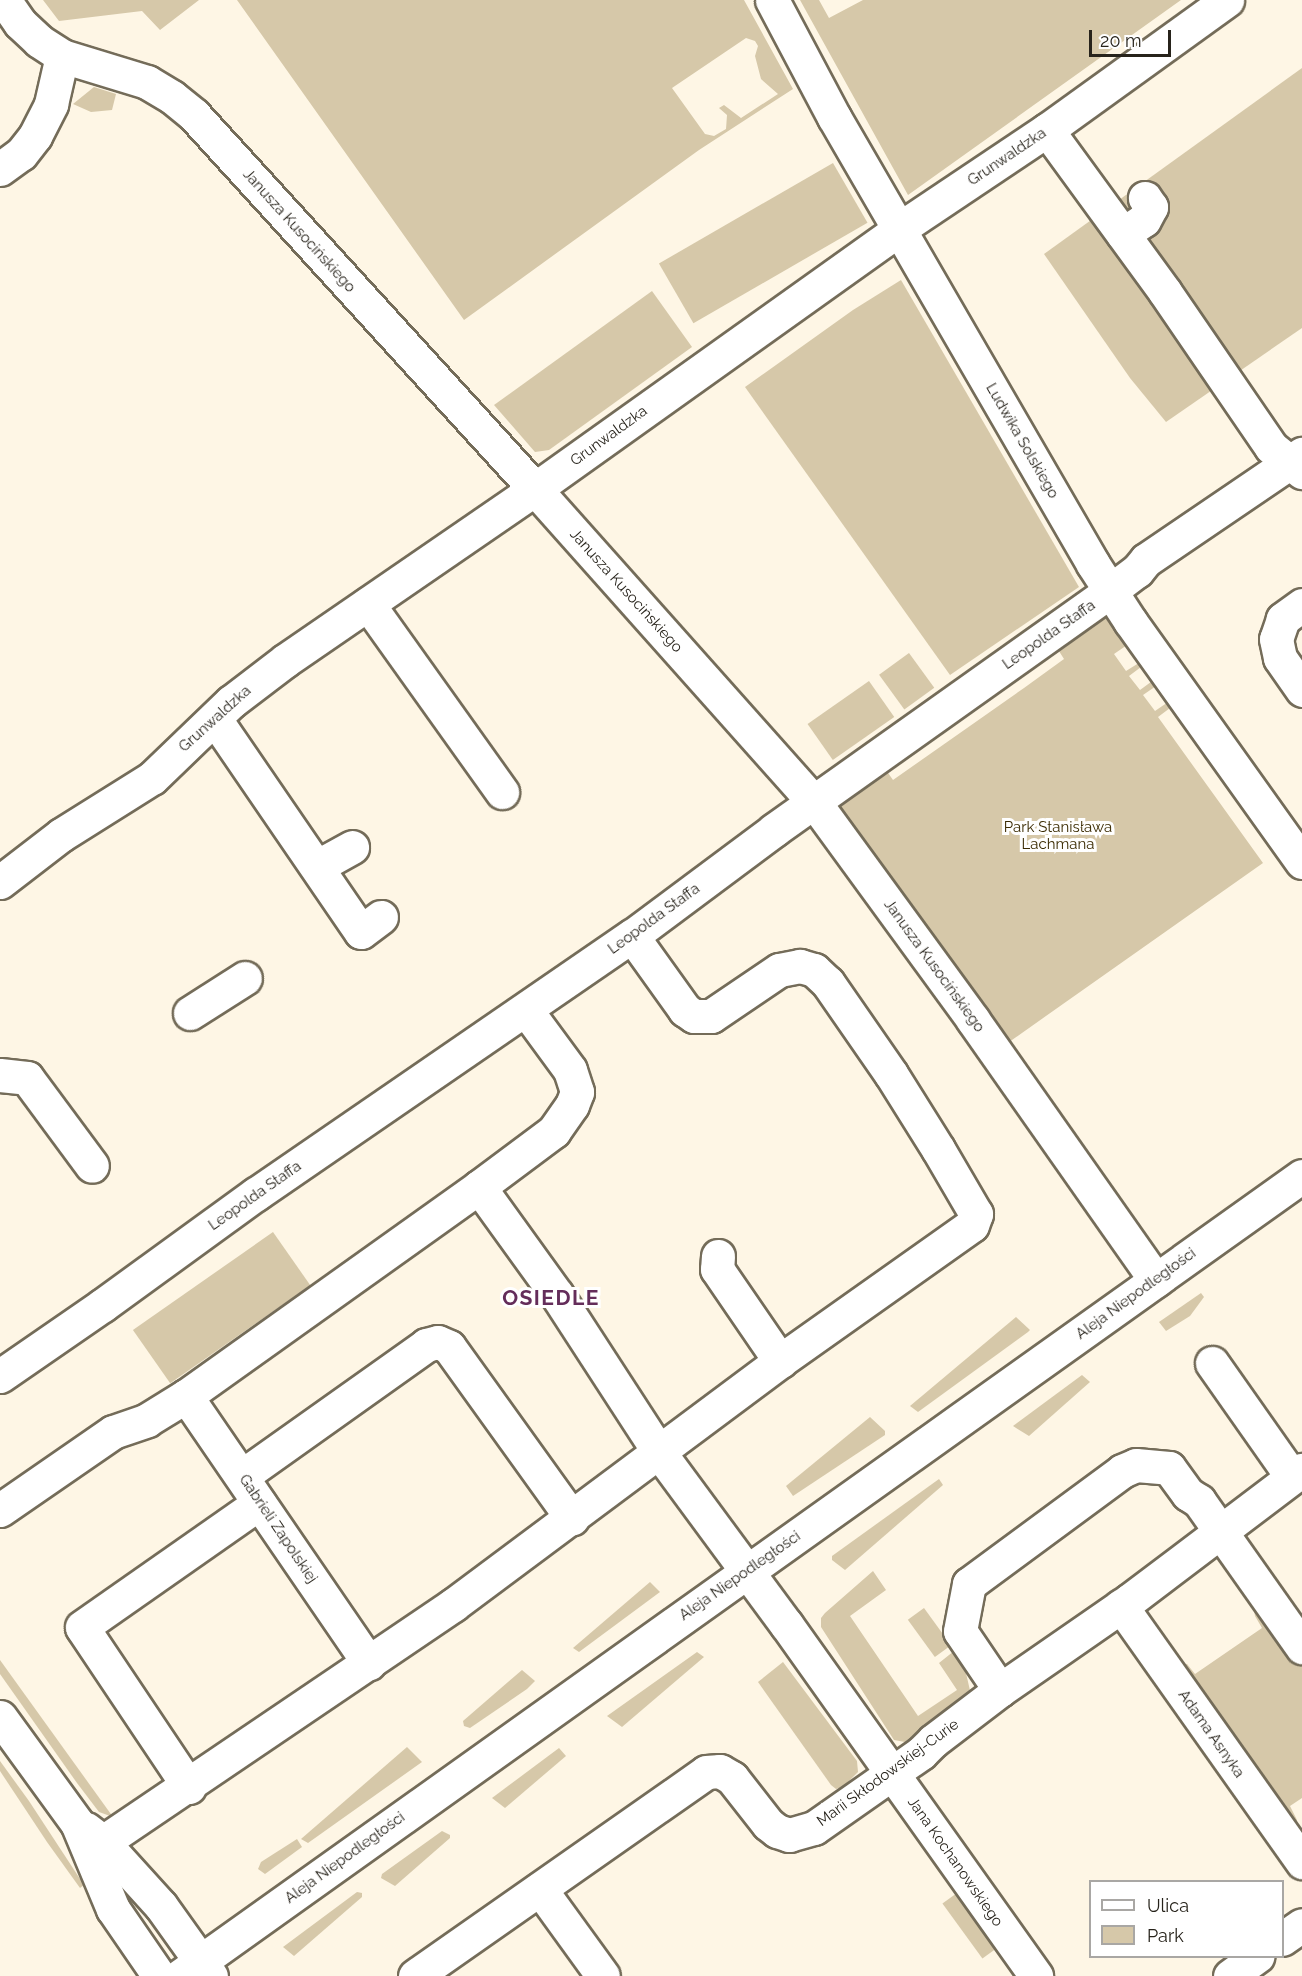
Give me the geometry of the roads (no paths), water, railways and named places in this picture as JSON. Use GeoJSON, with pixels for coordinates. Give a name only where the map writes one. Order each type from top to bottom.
{"type":"FeatureCollection","features":[{"type":"Feature","properties":{"kind":"street","name":"Janusza Kusocińskiego"},"geometry":{"type":"LineString","coordinates":[[4,0],[20,23],[39,41],[62,56],[147,82],[172,97],[194,116],[535,489],[815,803],[966,1010],[1156,1280]]}},
{"type":"Feature","properties":{"kind":"street","name":"Ludwika Solskiego"},"geometry":{"type":"LineString","coordinates":[[772,0],[834,117],[1110,591],[1302,862]]}},
{"type":"Feature","properties":{"kind":"street","name":"Grunwaldzka"},"geometry":{"type":"LineString","coordinates":[[0,882],[61,835],[152,778],[231,702],[286,660],[535,489],[899,229],[1047,130],[1227,0]]}},
{"type":"Feature","properties":{"kind":"street"},"geometry":{"type":"LineString","coordinates":[[0,170],[21,154],[40,127],[51,104],[62,56]]}},
{"type":"Feature","properties":{"kind":"street"},"geometry":{"type":"LineString","coordinates":[[1047,130],[1123,234],[1271,447],[1298,463]]}},
{"type":"Feature","properties":{"kind":"street"},"geometry":{"type":"LineString","coordinates":[[1123,234],[1144,220],[1151,207],[1145,198]]}},
{"type":"Feature","properties":{"kind":"street","name":"Leopolda Staffa"},"geometry":{"type":"LineString","coordinates":[[0,1376],[103,1305],[256,1194],[632,936],[774,830],[1110,591],[1155,554],[1248,489],[1298,463]]}},
{"type":"Feature","properties":{"kind":"street"},"geometry":{"type":"LineString","coordinates":[[368,604],[502,792]]}},
{"type":"Feature","properties":{"kind":"street"},"geometry":{"type":"LineString","coordinates":[[1302,604],[1282,619],[1276,639],[1280,658],[1302,690]]}},
{"type":"Feature","properties":{"kind":"street"},"geometry":{"type":"LineString","coordinates":[[215,719],[318,866],[326,884],[361,932],[381,917]]}},
{"type":"Feature","properties":{"kind":"street"},"geometry":{"type":"LineString","coordinates":[[318,866],[352,848]]}},
{"type":"Feature","properties":{"kind":"street"},"geometry":{"type":"LineString","coordinates":[[103,1842],[189,1787],[369,1663],[572,1518],[780,1361],[972,1225],[976,1214],[894,1079],[828,983],[814,970],[800,966],[778,970],[711,1016],[694,1016],[685,1010],[632,936]]}},
{"type":"Feature","properties":{"kind":"street"},"geometry":{"type":"LineString","coordinates":[[190,1013],[245,978]]}},
{"type":"Feature","properties":{"kind":"street"},"geometry":{"type":"LineString","coordinates":[[0,1510],[112,1432],[147,1420],[186,1396],[554,1131],[577,1092],[570,1070],[526,1010]]}},
{"type":"Feature","properties":{"kind":"street"},"geometry":{"type":"LineString","coordinates":[[0,1075],[27,1078],[92,1166]]}},
{"type":"Feature","properties":{"kind":"street","name":"Aleja Niepodległości"},"geometry":{"type":"LineString","coordinates":[[197,1971],[692,1610],[1302,1176]]}},
{"type":"Feature","properties":{"kind":"street","name":"Jana Kochanowskiego"},"geometry":{"type":"LineString","coordinates":[[479,1187],[557,1295],[659,1452],[892,1771],[1036,1976]]}},
{"type":"Feature","properties":{"kind":"street"},"geometry":{"type":"LineString","coordinates":[[718,1256],[717,1269],[780,1361]]}},
{"type":"Feature","properties":{"kind":"street"},"geometry":{"type":"LineString","coordinates":[[189,1787],[82,1627],[426,1345],[438,1342],[449,1347],[572,1518]]}},
{"type":"Feature","properties":{"kind":"street"},"geometry":{"type":"LineString","coordinates":[[1212,1363],[1297,1474]]}},
{"type":"Feature","properties":{"kind":"street","name":"Gabrieli Zapolskiej"},"geometry":{"type":"LineString","coordinates":[[186,1396],[369,1663]]}},
{"type":"Feature","properties":{"kind":"street"},"geometry":{"type":"LineString","coordinates":[[1000,1690],[960,1631],[969,1584],[1114,1477],[1136,1465],[1169,1468],[1221,1532],[1302,1647]]}},
{"type":"Feature","properties":{"kind":"street","name":"Marii Skłodowskiej-Curie"},"geometry":{"type":"LineString","coordinates":[[415,1976],[706,1772],[720,1771],[732,1778],[777,1832],[789,1835],[814,1828],[892,1771],[921,1753],[933,1741],[1000,1690],[1121,1606],[1297,1474]]}},
{"type":"Feature","properties":{"kind":"street","name":"Adama Asnyka"},"geometry":{"type":"LineString","coordinates":[[1121,1606],[1302,1862]]}},
{"type":"Feature","properties":{"kind":"street"},"geometry":{"type":"LineString","coordinates":[[0,1717],[77,1823],[113,1909],[159,1976]]}},
{"type":"Feature","properties":{"kind":"street"},"geometry":{"type":"LineString","coordinates":[[77,1823],[103,1842],[160,1906],[197,1971]]}},
{"type":"Feature","properties":{"kind":"street"},"geometry":{"type":"LineString","coordinates":[[540,1889],[603,1976]]}},
{"type":"Feature","properties":{"kind":"street"},"geometry":{"type":"LineString","coordinates":[[1284,1938],[1302,1925]]}},
{"type":"Feature","properties":{"kind":"street"},"geometry":{"type":"LineString","coordinates":[[1230,1976],[1255,1958]]}},
{"type":"Feature","properties":{"kind":"district","name":"OSIEDLE"},"geometry":{"type":"Point","coordinates":[551,1298]}},
{"type":"Feature","properties":{"kind":"park label","name":"Park Stanisława Lachmana"},"geometry":{"type":"Point","coordinates":[1058,836]}}]}
